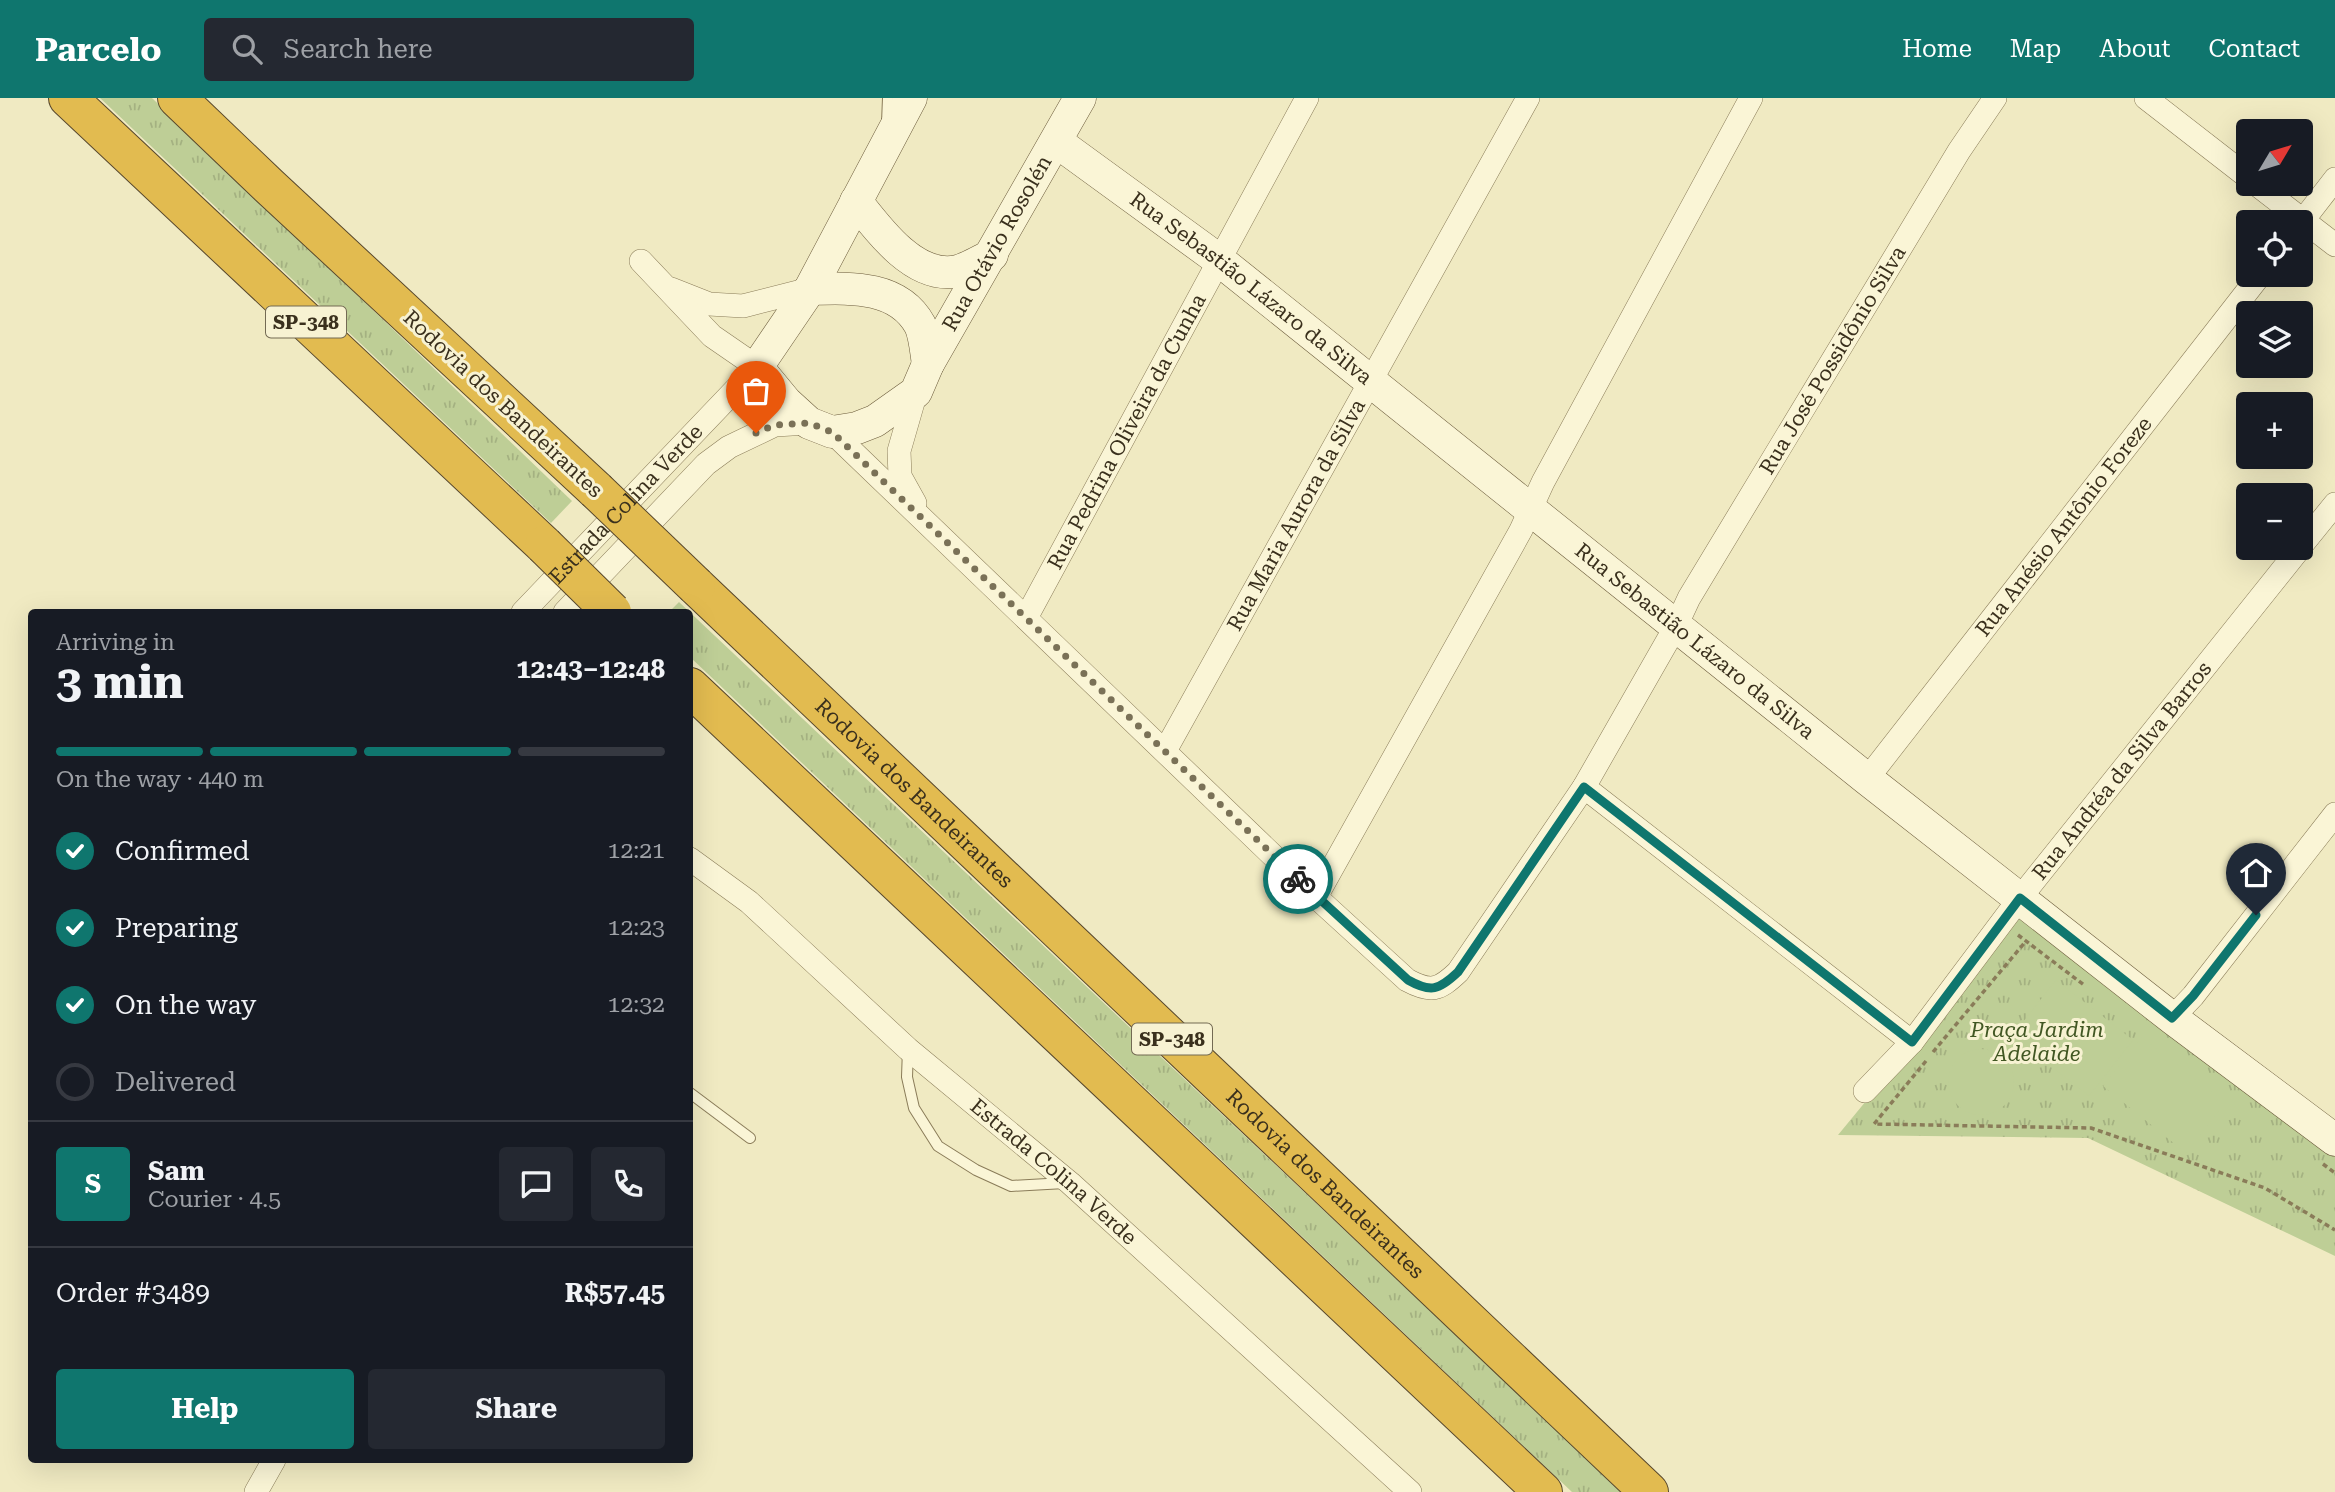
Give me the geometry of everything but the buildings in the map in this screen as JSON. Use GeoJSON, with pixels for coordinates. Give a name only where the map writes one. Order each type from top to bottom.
{"type":"FeatureCollection","features":[{"type":"Feature","properties":{"kind":"highway","name":"SP-348"},"geometry":{"type":"LineString","coordinates":[[68,98],[609,609]]}},
{"type":"Feature","properties":{"kind":"highway","name":"Rodovia dos Bandeirantes"},"geometry":{"type":"LineString","coordinates":[[177,98],[596,489],[1649,1492]]}},
{"type":"Feature","properties":{"kind":"highway"},"geometry":{"type":"LineString","coordinates":[[693,690],[1543,1492]]}},
{"type":"Feature","properties":{"kind":"street"},"geometry":{"type":"LineString","coordinates":[[757,368],[810,289],[911,98]]}},
{"type":"Feature","properties":{"kind":"street","name":"Rua Otávio Rosolén"},"geometry":{"type":"LineString","coordinates":[[922,378],[1080,98]]}},
{"type":"Feature","properties":{"kind":"street","name":"Rua Pedrina Oliveira da Cunha"},"geometry":{"type":"LineString","coordinates":[[1026,618],[1307,98]]}},
{"type":"Feature","properties":{"kind":"street","name":"Rua Maria Aurora da Silva"},"geometry":{"type":"LineString","coordinates":[[1165,751],[1528,98]]}},
{"type":"Feature","properties":{"kind":"street"},"geometry":{"type":"LineString","coordinates":[[641,261],[712,336],[757,368],[786,402],[820,428],[925,521],[1316,897],[1521,530],[1530,508],[1751,98]]}},
{"type":"Feature","properties":{"kind":"street","name":"Rua José Possidônio Silva"},"geometry":{"type":"LineString","coordinates":[[1316,897],[1408,980],[1423,988],[1443,986],[1458,972],[1584,787],[1704,575],[1959,151],[1995,98]]}},
{"type":"Feature","properties":{"kind":"street"},"geometry":{"type":"LineString","coordinates":[[2153,100],[2236,167]]}},
{"type":"Feature","properties":{"kind":"street","name":"Rua Sebastião Lázaro da Silva"},"geometry":{"type":"LineString","coordinates":[[1057,142],[1219,260],[1867,779],[2172,1018],[2332,1131]]}},
{"type":"Feature","properties":{"kind":"street"},"geometry":{"type":"LineString","coordinates":[[2311,210],[2335,179]]}},
{"type":"Feature","properties":{"kind":"street"},"geometry":{"type":"LineString","coordinates":[[2271,196],[2287,210]]}},
{"type":"Feature","properties":{"kind":"street"},"geometry":{"type":"LineString","coordinates":[[856,201],[887,240],[923,268],[953,272],[992,255]]}},
{"type":"Feature","properties":{"kind":"street"},"geometry":{"type":"LineString","coordinates":[[2313,230],[2335,245]]}},
{"type":"Feature","properties":{"kind":"street"},"geometry":{"type":"LineString","coordinates":[[668,287],[709,304],[743,306],[810,289],[848,288],[868,290],[893,298],[908,309],[921,327],[922,378],[899,451],[900,475],[925,521]]}},
{"type":"Feature","properties":{"kind":"street","name":"Rua Anésio Antônio Foreze"},"geometry":{"type":"LineString","coordinates":[[1867,779],[2251,287]]}},
{"type":"Feature","properties":{"kind":"street","name":"Estrada Colina Verde"},"geometry":{"type":"LineString","coordinates":[[526,609],[757,368]]}},
{"type":"Feature","properties":{"kind":"street"},"geometry":{"type":"LineString","coordinates":[[820,428],[857,428],[875,421],[922,378]]}},
{"type":"Feature","properties":{"kind":"street","name":"Estrada Colina Verde"},"geometry":{"type":"LineString","coordinates":[[568,609],[706,464],[729,447],[775,425],[820,428]]}},
{"type":"Feature","properties":{"kind":"street","name":"Rua Andréa da Silva Barros"},"geometry":{"type":"LineString","coordinates":[[2313,532],[2335,504]]}},
{"type":"Feature","properties":{"kind":"street","name":"Rua Andréa da Silva Barros"},"geometry":{"type":"LineString","coordinates":[[1865,1091],[1912,1042],[2020,898],[2291,560]]}},
{"type":"Feature","properties":{"kind":"street"},"geometry":{"type":"LineString","coordinates":[[1584,787],[1912,1042]]}},
{"type":"Feature","properties":{"kind":"street"},"geometry":{"type":"LineString","coordinates":[[2172,1018],[2193,996],[2335,814]]}},
{"type":"Feature","properties":{"kind":"street","name":"Estrada Colina Verde"},"geometry":{"type":"LineString","coordinates":[[693,861],[749,902],[908,1049],[1070,1183],[1410,1492]]}},
{"type":"Feature","properties":{"kind":"street"},"geometry":{"type":"LineString","coordinates":[[256,1492],[272,1463]]}},
{"type":"Feature","properties":{"kind":"lane"},"geometry":{"type":"LineString","coordinates":[[886,147],[888,98]]}},
{"type":"Feature","properties":{"kind":"lane"},"geometry":{"type":"LineString","coordinates":[[908,1049],[907,1077],[914,1108],[938,1146],[976,1170],[1011,1186],[1070,1183]]}},
{"type":"Feature","properties":{"kind":"lane"},"geometry":{"type":"LineString","coordinates":[[693,1095],[750,1138]]}},
{"type":"Feature","properties":{"kind":"path"},"geometry":{"type":"LineString","coordinates":[[2026,941],[1874,1124],[2091,1128],[2265,1188],[2335,1230]]}},
{"type":"Feature","properties":{"kind":"green space"},"geometry":{"type":"Polygon","coordinates":[[[100,98],[152,98],[572,501],[551,523],[100,98]]]}},
{"type":"Feature","properties":{"kind":"green space"},"geometry":{"type":"Polygon","coordinates":[[[679,602],[687,609],[672,609],[679,602]]]}},
{"type":"Feature","properties":{"kind":"green space"},"geometry":{"type":"Polygon","coordinates":[[[693,615],[1622,1492],[1572,1492],[693,660],[693,615]]]}},
{"type":"Feature","properties":{"kind":"green space","name":"Praça Jardim Adelaide"},"geometry":{"type":"Polygon","coordinates":[[[2023,917],[2335,1151],[2335,1256],[2088,1138],[1838,1135],[2016,919],[2023,917]]]}},
{"type":"Feature","properties":{"kind":"green space"},"geometry":{"type":"Polygon","coordinates":[[[2056,980],[2133,1040],[2089,1096],[2012,1036],[2056,980]]]}},
{"type":"Feature","properties":{"kind":"green space"},"geometry":{"type":"Polygon","coordinates":[[[2142,1037],[2225,1103],[2186,1153],[2103,1086],[2142,1037]]]}},
{"type":"Feature","properties":{"kind":"green space"},"geometry":{"type":"Polygon","coordinates":[[[1974,1049],[1988,1049],[2000,1054],[2009,1063],[2014,1082],[2012,1095],[2005,1106],[1988,1115],[1974,1115],[1962,1110],[1953,1101],[1948,1089],[1948,1075],[1953,1063],[1962,1054],[1974,1049]]]}},
{"type":"Feature","properties":{"kind":"way so far"},"geometry":{"type":"LineString","coordinates":[[756,433],[775,425],[809,423],[832,432],[1298,879]]}},
{"type":"Feature","properties":{"kind":"route"},"geometry":{"type":"LineString","coordinates":[[1298,879],[1408,980],[1423,988],[1443,986],[1458,972],[1584,787],[1912,1042],[2020,898],[2172,1018],[2193,996],[2256,915]]}}]}
